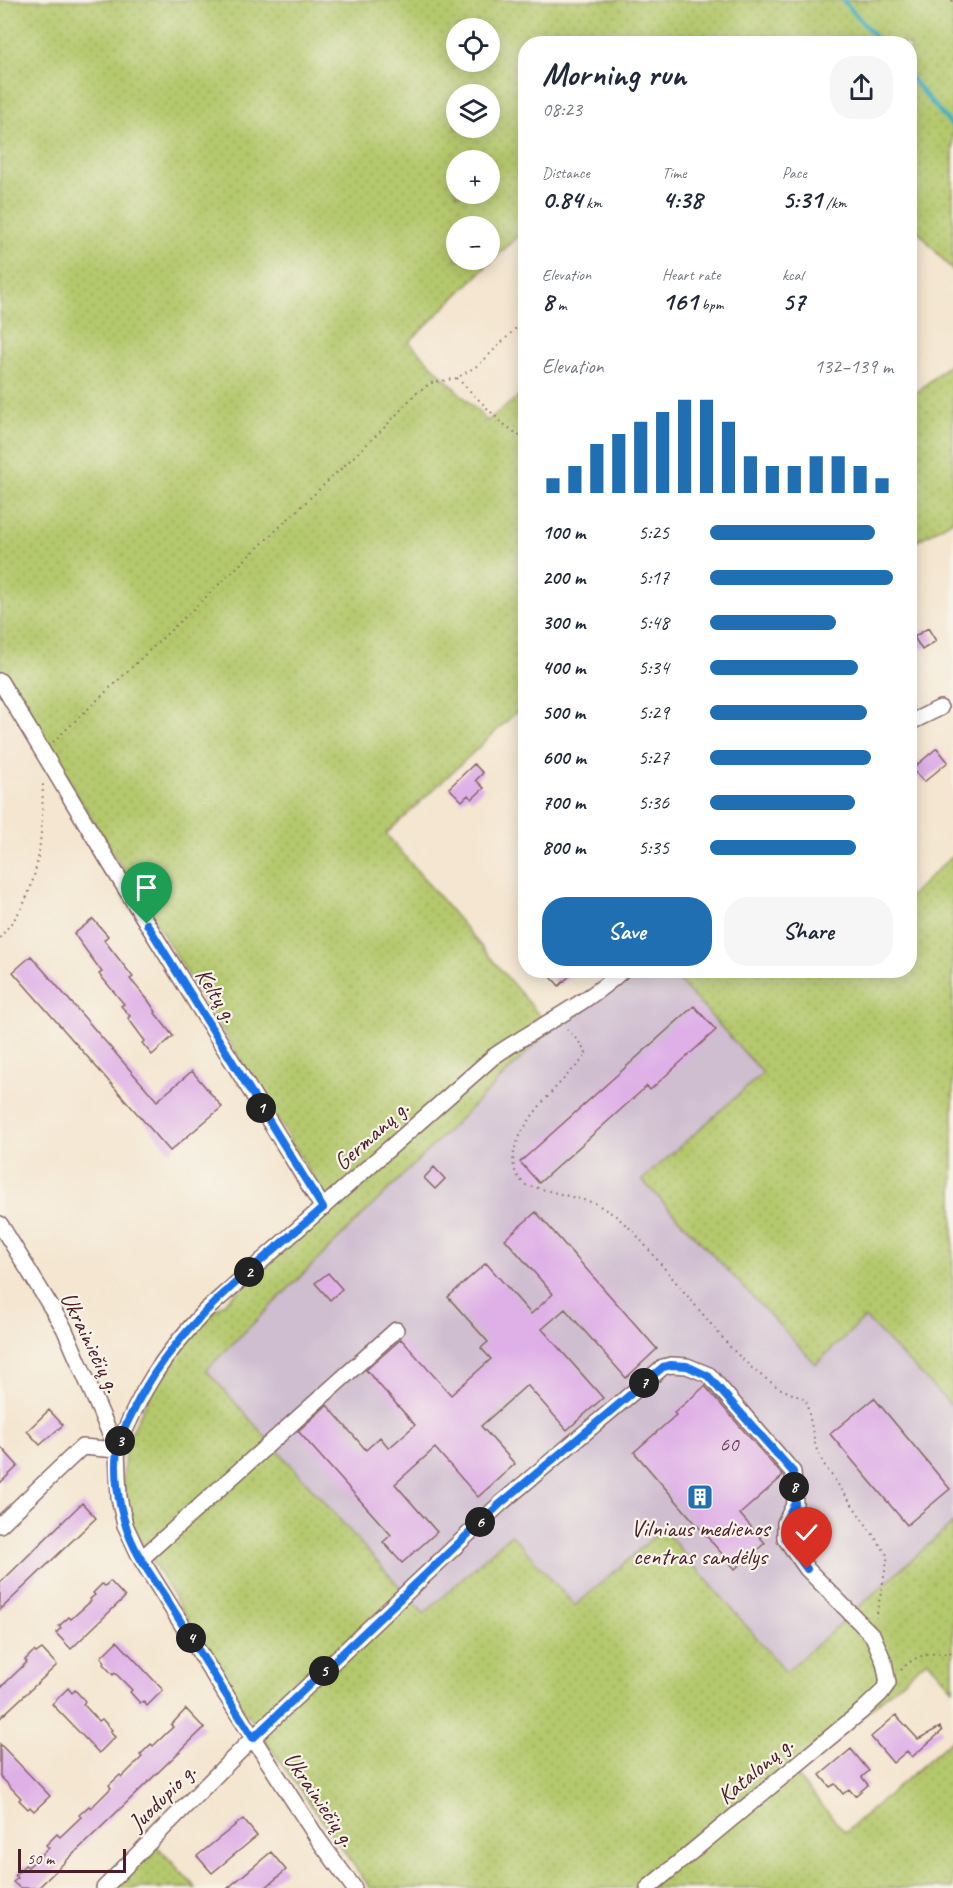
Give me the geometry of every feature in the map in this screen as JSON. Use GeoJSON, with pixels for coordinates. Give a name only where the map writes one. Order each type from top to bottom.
{"type":"FeatureCollection","features":[{"type":"Feature","properties":{"kind":"street","name":"Keltų g."},"geometry":{"type":"LineString","coordinates":[[0,681],[323,1208]]}},
{"type":"Feature","properties":{"kind":"street"},"geometry":{"type":"LineString","coordinates":[[917,719],[940,708]]}},
{"type":"Feature","properties":{"kind":"street","name":"Germanų g."},"geometry":{"type":"LineString","coordinates":[[117,1450],[128,1420],[144,1388],[164,1357],[231,1287],[493,1057],[588,999],[613,978]]}},
{"type":"Feature","properties":{"kind":"street","name":"Ukrainiečių g."},"geometry":{"type":"LineString","coordinates":[[0,1224],[64,1328],[117,1450],[119,1498],[125,1525],[141,1559],[318,1839],[354,1888]]}},
{"type":"Feature","properties":{"kind":"street"},"geometry":{"type":"LineString","coordinates":[[141,1559],[396,1330]]}},
{"type":"Feature","properties":{"kind":"street","name":"Juodupio g."},"geometry":{"type":"LineString","coordinates":[[104,1888],[253,1738],[500,1504],[663,1367],[687,1366],[708,1376],[793,1472],[795,1503],[784,1523],[785,1538],[807,1569],[873,1636]]}},
{"type":"Feature","properties":{"kind":"street"},"geometry":{"type":"LineString","coordinates":[[0,1525],[82,1447],[117,1450]]}},
{"type":"Feature","properties":{"kind":"street"},"geometry":{"type":"LineString","coordinates":[[873,1636],[885,1662],[888,1683]]}},
{"type":"Feature","properties":{"kind":"street","name":"Katalonų g."},"geometry":{"type":"LineString","coordinates":[[648,1888],[863,1710],[888,1683]]}},
{"type":"Feature","properties":{"kind":"path"},"geometry":{"type":"LineString","coordinates":[[0,938],[22,907],[38,863],[42,820],[43,752],[386,426],[416,393],[431,383],[457,378],[480,364],[518,326]]}},
{"type":"Feature","properties":{"kind":"path"},"geometry":{"type":"LineString","coordinates":[[457,378],[501,422],[518,435]]}},
{"type":"Feature","properties":{"kind":"path"},"geometry":{"type":"LineString","coordinates":[[557,1018],[579,1042],[587,1055],[534,1114],[520,1134],[515,1148],[515,1172],[526,1185],[595,1203],[616,1216],[634,1232],[731,1348],[755,1371],[779,1388],[806,1400],[816,1448],[825,1466],[888,1556],[873,1636]]}},
{"type":"Feature","properties":{"kind":"path"},"geometry":{"type":"LineString","coordinates":[[888,1683],[907,1664],[930,1652],[949,1654],[953,1650]]}},
{"type":"Feature","properties":{"kind":"shaded area"},"geometry":{"type":"Polygon","coordinates":[[[624,978],[676,978],[764,1073],[642,1179],[815,1363],[864,1318],[953,1407],[953,1523],[785,1672],[663,1530],[575,1606],[511,1534],[424,1615],[206,1370],[551,1029],[624,978]]]}},
{"type":"Feature","properties":{"kind":"green space"},"geometry":{"type":"Polygon","coordinates":[[[0,0],[953,0],[953,271],[917,230],[917,36],[518,36],[518,236],[500,253],[500,216],[446,216],[446,270],[483,270],[409,342],[487,421],[518,397],[518,711],[386,834],[551,1029],[206,1370],[424,1614],[511,1534],[575,1606],[663,1529],[786,1672],[953,1523],[953,1689],[927,1660],[795,1774],[845,1832],[953,1739],[953,1888],[370,1888],[237,1701],[136,1534],[126,1506],[123,1480],[125,1453],[131,1432],[161,1373],[202,1322],[327,1214],[324,1195],[0,670],[0,0]]]}},
{"type":"Feature","properties":{"kind":"green space"},"geometry":{"type":"Polygon","coordinates":[[[953,361],[953,520],[917,541],[917,392],[953,361]]]}},
{"type":"Feature","properties":{"kind":"green space"},"geometry":{"type":"Polygon","coordinates":[[[953,855],[953,1407],[865,1318],[816,1364],[642,1180],[763,1073],[676,978],[917,978],[917,889],[953,855]]]}},
{"type":"Feature","properties":{"kind":"green space"},"geometry":{"type":"Polygon","coordinates":[[[156,1845],[196,1888],[114,1888],[156,1845]]]}},
{"type":"Feature","properties":{"kind":"building"},"geometry":{"type":"Polygon","coordinates":[[[928,628],[936,641],[922,650],[917,642],[917,635],[928,628]]]}},
{"type":"Feature","properties":{"kind":"building"},"geometry":{"type":"Polygon","coordinates":[[[937,748],[948,762],[924,782],[917,774],[917,765],[937,748]]]}},
{"type":"Feature","properties":{"kind":"building"},"geometry":{"type":"Polygon","coordinates":[[[474,764],[483,773],[476,780],[484,788],[472,799],[468,795],[462,801],[449,788],[474,764]]]}},
{"type":"Feature","properties":{"kind":"building"},"geometry":{"type":"Polygon","coordinates":[[[93,919],[108,936],[104,940],[133,977],[130,979],[173,1036],[152,1055],[142,1043],[145,1041],[128,1018],[130,1016],[121,1006],[124,1004],[99,974],[102,972],[74,934],[93,919]]]}},
{"type":"Feature","properties":{"kind":"building"},"geometry":{"type":"Polygon","coordinates":[[[31,956],[157,1101],[192,1071],[222,1107],[170,1151],[13,972],[31,956]]]}},
{"type":"Feature","properties":{"kind":"building"},"geometry":{"type":"Polygon","coordinates":[[[552,978],[568,978],[559,986],[552,978]]]}},
{"type":"Feature","properties":{"kind":"building"},"geometry":{"type":"Polygon","coordinates":[[[694,1006],[716,1030],[650,1090],[647,1086],[539,1183],[520,1162],[694,1006]]]}},
{"type":"Feature","properties":{"kind":"building"},"geometry":{"type":"Polygon","coordinates":[[[434,1167],[445,1179],[435,1189],[424,1178],[434,1167]]]}},
{"type":"Feature","properties":{"kind":"building"},"geometry":{"type":"Polygon","coordinates":[[[536,1212],[657,1349],[626,1378],[565,1309],[542,1329],[603,1398],[567,1430],[527,1385],[481,1426],[515,1464],[478,1497],[435,1448],[395,1484],[437,1532],[402,1563],[383,1542],[391,1535],[298,1431],[327,1405],[366,1450],[380,1437],[389,1448],[415,1425],[366,1370],[401,1339],[451,1395],[491,1359],[481,1348],[488,1342],[448,1297],[486,1263],[531,1314],[553,1294],[505,1239],[536,1212]]]}},
{"type":"Feature","properties":{"kind":"building"},"geometry":{"type":"Polygon","coordinates":[[[328,1273],[342,1289],[330,1300],[315,1283],[328,1273]]]}},
{"type":"Feature","properties":{"kind":"building"},"geometry":{"type":"Polygon","coordinates":[[[705,1386],[783,1476],[740,1514],[765,1543],[735,1569],[634,1452],[705,1386]]]}},
{"type":"Feature","properties":{"kind":"building"},"geometry":{"type":"Polygon","coordinates":[[[874,1398],[950,1489],[907,1525],[830,1434],[874,1398]]]}},
{"type":"Feature","properties":{"kind":"building"},"geometry":{"type":"Polygon","coordinates":[[[49,1410],[63,1425],[40,1445],[27,1431],[49,1410]]]}},
{"type":"Feature","properties":{"kind":"building"},"geometry":{"type":"Polygon","coordinates":[[[0,1446],[18,1466],[0,1483],[0,1446]]]}},
{"type":"Feature","properties":{"kind":"building"},"geometry":{"type":"Polygon","coordinates":[[[82,1503],[96,1518],[0,1610],[0,1583],[82,1503]]]}},
{"type":"Feature","properties":{"kind":"building"},"geometry":{"type":"Polygon","coordinates":[[[110,1581],[125,1597],[71,1649],[56,1633],[61,1628],[59,1626],[69,1617],[71,1619],[91,1601],[90,1599],[95,1595],[93,1593],[102,1584],[105,1586],[110,1581]]]}},
{"type":"Feature","properties":{"kind":"building"},"geometry":{"type":"Polygon","coordinates":[[[117,1641],[163,1690],[147,1706],[143,1701],[140,1703],[130,1692],[132,1690],[103,1664],[105,1662],[101,1657],[117,1641]]]}},
{"type":"Feature","properties":{"kind":"building"},"geometry":{"type":"Polygon","coordinates":[[[42,1649],[57,1665],[0,1718],[0,1688],[27,1662],[25,1660],[34,1651],[36,1653],[42,1649]]]}},
{"type":"Feature","properties":{"kind":"building"},"geometry":{"type":"Polygon","coordinates":[[[68,1688],[72,1693],[75,1690],[85,1701],[83,1704],[99,1721],[102,1719],[112,1730],[110,1732],[115,1737],[99,1753],[52,1704],[68,1688]]]}},
{"type":"Feature","properties":{"kind":"building"},"geometry":{"type":"Polygon","coordinates":[[[186,1709],[204,1728],[38,1888],[20,1888],[13,1882],[18,1878],[15,1875],[25,1865],[28,1867],[49,1848],[46,1845],[57,1834],[60,1837],[81,1817],[79,1815],[89,1806],[91,1808],[111,1788],[109,1785],[120,1775],[122,1777],[142,1757],[140,1755],[151,1744],[153,1746],[173,1727],[171,1725],[186,1709]]]}},
{"type":"Feature","properties":{"kind":"building"},"geometry":{"type":"Polygon","coordinates":[[[896,1715],[918,1739],[940,1727],[942,1731],[912,1757],[907,1751],[893,1763],[871,1737],[896,1715]]]}},
{"type":"Feature","properties":{"kind":"building"},"geometry":{"type":"Polygon","coordinates":[[[0,1744],[50,1796],[34,1811],[30,1807],[28,1809],[19,1800],[21,1798],[0,1776],[0,1744]]]}},
{"type":"Feature","properties":{"kind":"building"},"geometry":{"type":"Polygon","coordinates":[[[851,1749],[869,1771],[862,1777],[868,1785],[855,1796],[849,1789],[843,1794],[835,1784],[830,1787],[820,1775],[851,1749]]]}},
{"type":"Feature","properties":{"kind":"building"},"geometry":{"type":"Polygon","coordinates":[[[243,1819],[257,1836],[212,1873],[197,1856],[243,1819]]]}},
{"type":"Feature","properties":{"kind":"building"},"geometry":{"type":"Polygon","coordinates":[[[271,1852],[286,1870],[265,1888],[228,1888],[271,1852]]]}},
{"type":"Feature","properties":{"kind":"waterway"},"geometry":{"type":"LineString","coordinates":[[843,0],[874,36]]}},
{"type":"Feature","properties":{"kind":"waterway"},"geometry":{"type":"LineString","coordinates":[[917,85],[953,127]]}},
{"type":"Feature","properties":{"kind":"place","name":"Vilniaus medienos centras sandėlys"},"geometry":{"type":"Point","coordinates":[700,1497]}},
{"type":"Feature","properties":{"kind":"route"},"geometry":{"type":"LineString","coordinates":[[147,924],[323,1208],[205,1311],[164,1357],[144,1388],[128,1420],[117,1450],[119,1498],[125,1525],[141,1559],[253,1738],[500,1504],[663,1367],[687,1366],[708,1376],[793,1472],[795,1503],[784,1523],[785,1538],[807,1569]]}}]}
